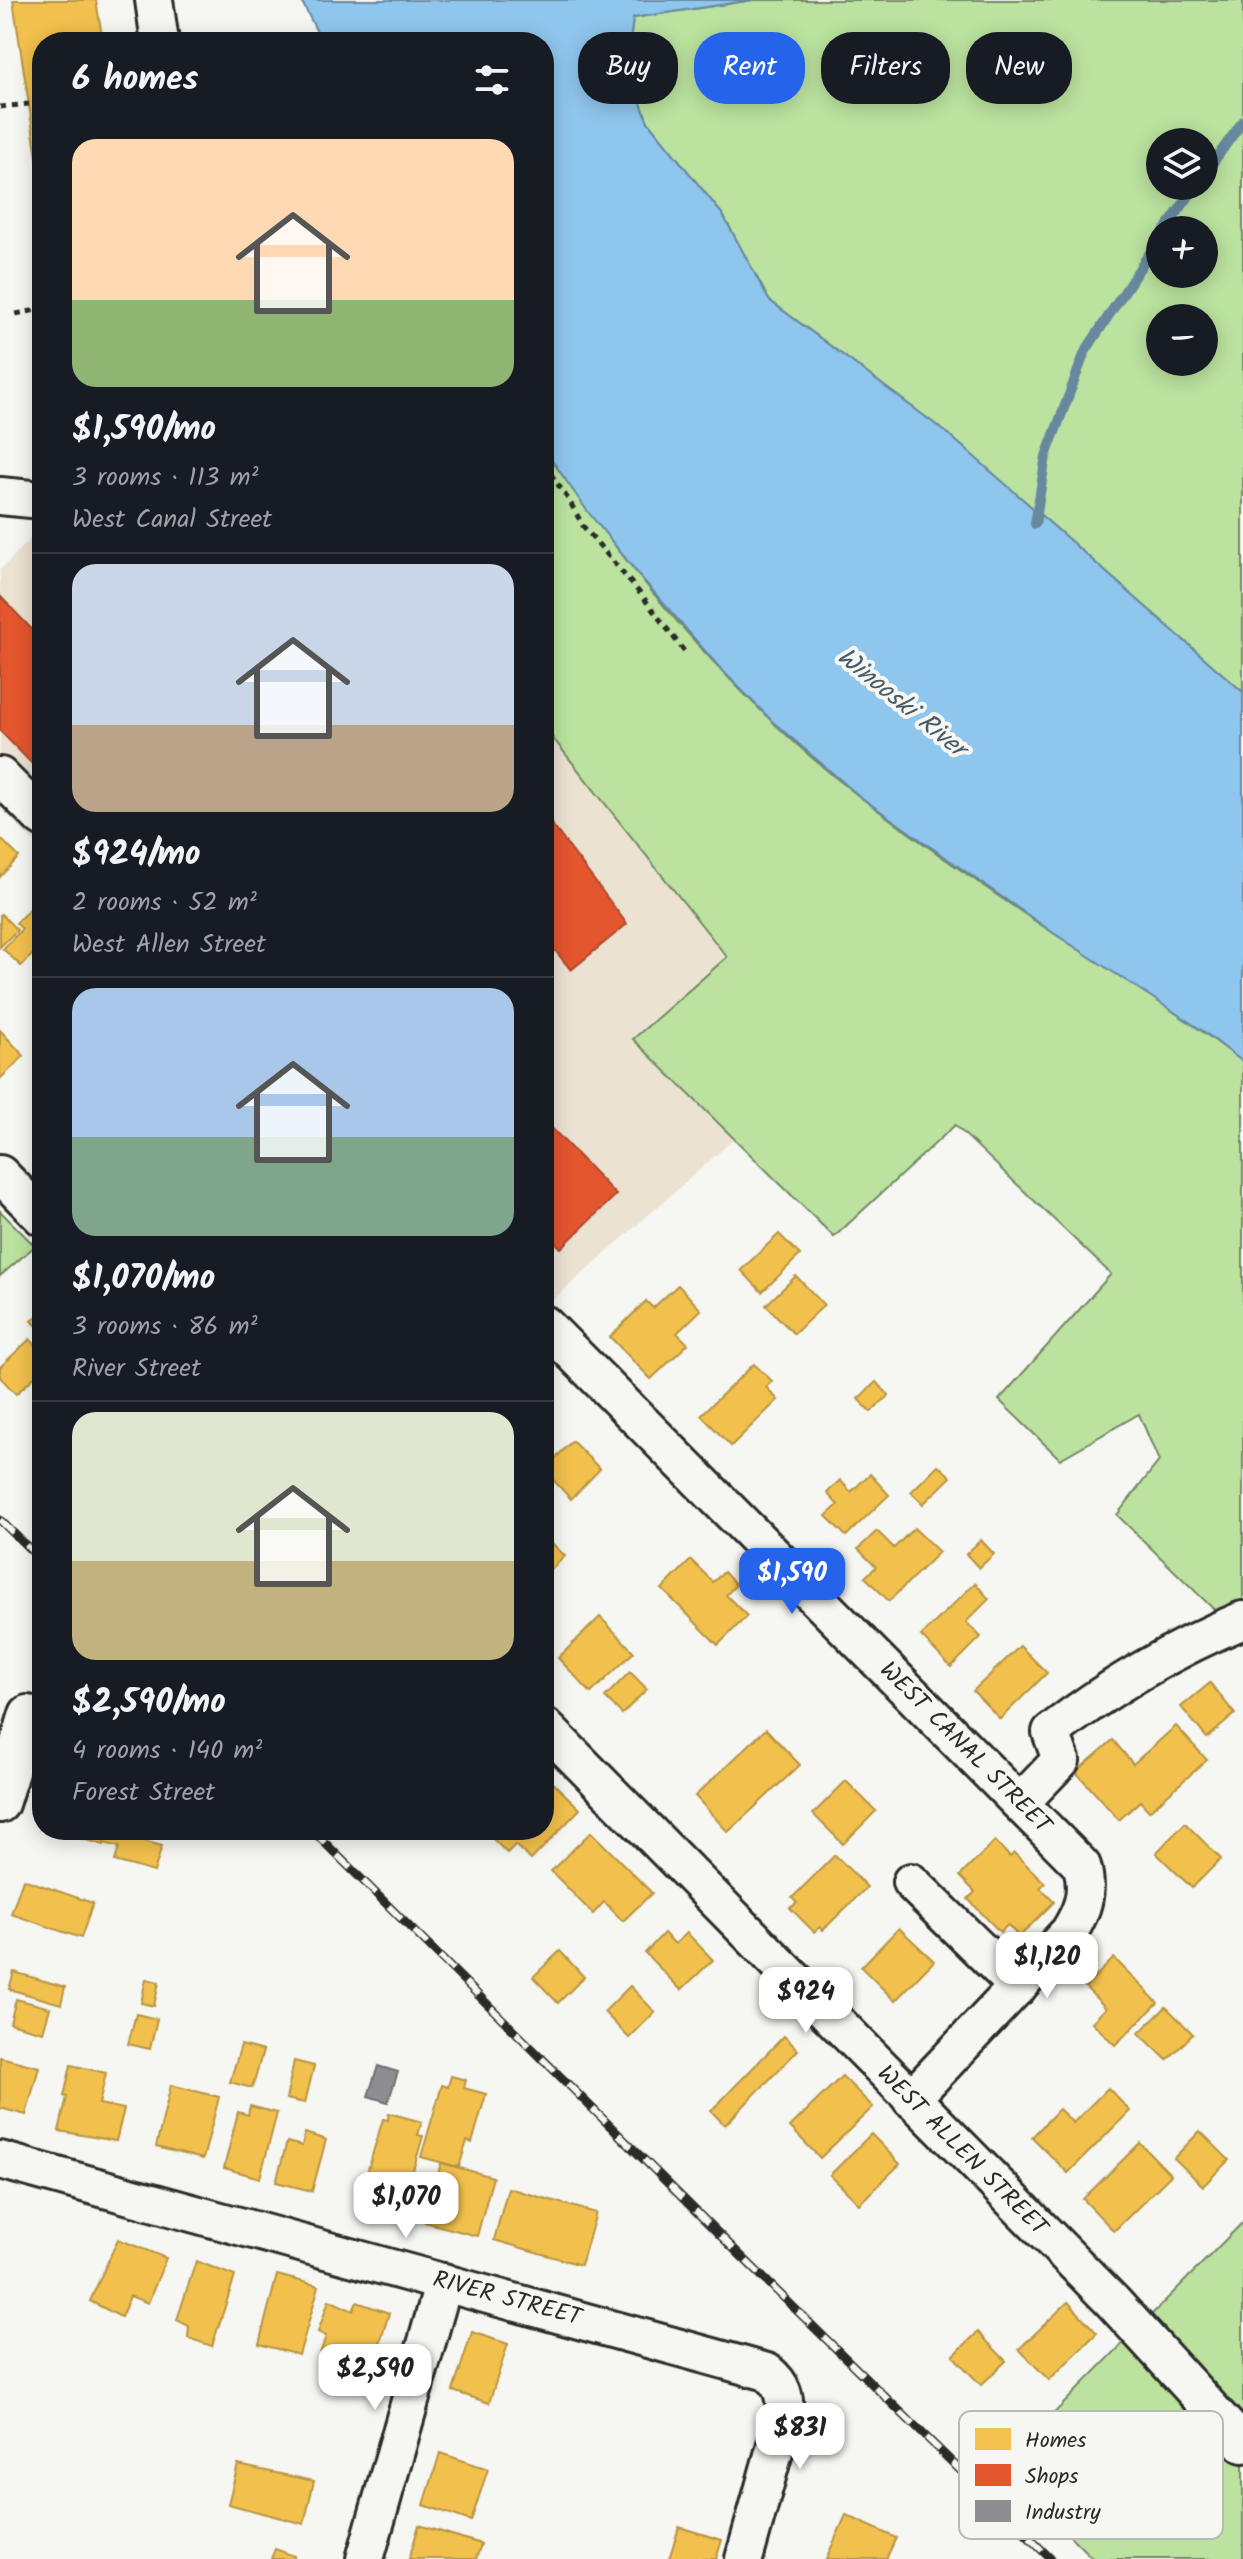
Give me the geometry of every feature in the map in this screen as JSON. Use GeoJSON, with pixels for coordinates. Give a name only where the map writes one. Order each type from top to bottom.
{"type":"FeatureCollection","features":[{"type":"Feature","properties":{"kind":"street"},"geometry":{"type":"LineString","coordinates":[[154,0],[159,32]]}},
{"type":"Feature","properties":{"kind":"street"},"geometry":{"type":"LineString","coordinates":[[0,496],[32,499]]}},
{"type":"Feature","properties":{"kind":"street"},"geometry":{"type":"LineString","coordinates":[[0,776],[32,808]]}},
{"type":"Feature","properties":{"kind":"street"},"geometry":{"type":"LineString","coordinates":[[0,1174],[32,1207]]}},
{"type":"Feature","properties":{"kind":"street","name":"WEST CANAL STREET"},"geometry":{"type":"LineString","coordinates":[[554,1334],[1082,1866],[1087,1882],[1080,1915],[1069,1932],[1018,1987]]}},
{"type":"Feature","properties":{"kind":"street"},"geometry":{"type":"LineString","coordinates":[[1020,1803],[1061,1760],[1051,1732],[1071,1716],[1195,1640],[1243,1620]]}},
{"type":"Feature","properties":{"kind":"street"},"geometry":{"type":"LineString","coordinates":[[0,1804],[28,1714]]}},
{"type":"Feature","properties":{"kind":"street","name":"WEST ALLEN STREET"},"geometry":{"type":"LineString","coordinates":[[554,1736],[1112,2301],[1213,2411]]}},
{"type":"Feature","properties":{"kind":"street"},"geometry":{"type":"LineString","coordinates":[[911,1882],[1018,1987],[911,2099]]}},
{"type":"Feature","properties":{"kind":"street","name":"RIVER STREET"},"geometry":{"type":"LineString","coordinates":[[0,2160],[767,2372],[779,2382],[786,2401],[744,2559]]}},
{"type":"Feature","properties":{"kind":"street"},"geometry":{"type":"LineString","coordinates":[[365,2559],[444,2282]]}},
{"type":"Feature","properties":{"kind":"street","name":"WEST ALLEN STREET"},"geometry":{"type":"LineString","coordinates":[[1223,2422],[1243,2444]]}},
{"type":"Feature","properties":{"kind":"path"},"geometry":{"type":"LineString","coordinates":[[0,107],[29,104]]}},
{"type":"Feature","properties":{"kind":"path"},"geometry":{"type":"LineString","coordinates":[[16,314],[32,311]]}},
{"type":"Feature","properties":{"kind":"path"},"geometry":{"type":"LineString","coordinates":[[554,479],[583,526],[687,655]]}},
{"type":"Feature","properties":{"kind":"shaded area"},"geometry":{"type":"Polygon","coordinates":[[[32,537],[32,840],[0,808],[0,570],[32,537]]]}},
{"type":"Feature","properties":{"kind":"shaded area"},"geometry":{"type":"Polygon","coordinates":[[[554,740],[727,957],[633,1039],[734,1139],[554,1299],[554,740]]]}},
{"type":"Feature","properties":{"kind":"green space"},"geometry":{"type":"Polygon","coordinates":[[[753,0],[1243,0],[1243,692],[947,433],[769,300],[723,215],[648,122],[641,104],[678,104],[678,32],[631,32],[633,18],[753,0]]]}},
{"type":"Feature","properties":{"kind":"green space"},"geometry":{"type":"Polygon","coordinates":[[[554,463],[613,543],[689,635],[772,721],[815,760],[860,797],[958,868],[1176,1013],[1243,1062],[1243,1605],[1233,1628],[1117,1515],[1159,1461],[1139,1414],[1060,1459],[999,1400],[1111,1274],[955,1125],[834,1237],[633,1039],[727,957],[554,740],[554,463]]]}},
{"type":"Feature","properties":{"kind":"green space"},"geometry":{"type":"Polygon","coordinates":[[[0,1211],[32,1243],[32,1249],[0,1276],[0,1211]]]}},
{"type":"Feature","properties":{"kind":"green space"},"geometry":{"type":"Polygon","coordinates":[[[1243,2222],[1243,2559],[1093,2559],[1073,2539],[1223,2539],[1223,2411],[1056,2411],[1243,2222]]]}},
{"type":"Feature","properties":{"kind":"water","name":"Winooski River"},"geometry":{"type":"Polygon","coordinates":[[[301,0],[753,0],[633,18],[631,32],[578,32],[578,104],[641,104],[648,122],[723,215],[769,300],[947,433],[1243,692],[1243,1062],[1203,1031],[1052,932],[858,795],[773,722],[719,667],[639,575],[588,512],[554,463],[554,32],[317,32],[301,0]]]}},
{"type":"Feature","properties":{"kind":"building: Homes"},"geometry":{"type":"Polygon","coordinates":[[[13,0],[96,0],[101,32],[32,32],[32,124],[13,0]]]}},
{"type":"Feature","properties":{"kind":"building: Homes"},"geometry":{"type":"Polygon","coordinates":[[[0,838],[19,857],[0,877],[0,838]]]}},
{"type":"Feature","properties":{"kind":"building: Homes"},"geometry":{"type":"Polygon","coordinates":[[[32,906],[32,955],[21,966],[3,949],[22,929],[16,923],[32,906]]]}},
{"type":"Feature","properties":{"kind":"building: Homes"},"geometry":{"type":"Polygon","coordinates":[[[0,915],[17,930],[0,947],[0,915]]]}},
{"type":"Feature","properties":{"kind":"building: Homes"},"geometry":{"type":"Polygon","coordinates":[[[0,1030],[24,1056],[0,1079],[0,1030]]]}},
{"type":"Feature","properties":{"kind":"building: Homes"},"geometry":{"type":"Polygon","coordinates":[[[779,1234],[800,1255],[762,1292],[741,1270],[779,1234]]]}},
{"type":"Feature","properties":{"kind":"building: Homes"},"geometry":{"type":"Polygon","coordinates":[[[796,1276],[824,1305],[794,1334],[766,1305],[796,1276]]]}},
{"type":"Feature","properties":{"kind":"building: Homes"},"geometry":{"type":"Polygon","coordinates":[[[678,1285],[701,1310],[677,1333],[688,1344],[651,1379],[610,1337],[646,1301],[653,1308],[678,1285]]]}},
{"type":"Feature","properties":{"kind":"building: Homes"},"geometry":{"type":"Polygon","coordinates":[[[30,1339],[32,1341],[32,1379],[16,1394],[0,1377],[0,1367],[30,1339]]]}},
{"type":"Feature","properties":{"kind":"building: Homes"},"geometry":{"type":"Polygon","coordinates":[[[754,1364],[772,1381],[766,1387],[778,1400],[731,1446],[701,1415],[754,1364]]]}},
{"type":"Feature","properties":{"kind":"building: Homes"},"geometry":{"type":"Polygon","coordinates":[[[876,1382],[889,1395],[871,1412],[858,1399],[876,1382]]]}},
{"type":"Feature","properties":{"kind":"building: Homes"},"geometry":{"type":"Polygon","coordinates":[[[572,1441],[600,1469],[571,1499],[554,1481],[554,1460],[572,1441]]]}},
{"type":"Feature","properties":{"kind":"building: Homes"},"geometry":{"type":"Polygon","coordinates":[[[938,1465],[951,1477],[923,1504],[911,1492],[938,1465]]]}},
{"type":"Feature","properties":{"kind":"building: Homes"},"geometry":{"type":"Polygon","coordinates":[[[870,1474],[889,1495],[846,1536],[826,1516],[838,1505],[827,1493],[840,1480],[851,1492],[870,1474]]]}},
{"type":"Feature","properties":{"kind":"building: Homes"},"geometry":{"type":"Polygon","coordinates":[[[914,1528],[939,1552],[889,1601],[865,1577],[876,1567],[858,1549],[877,1531],[894,1548],[914,1528]]]}},
{"type":"Feature","properties":{"kind":"building: Homes"},"geometry":{"type":"Polygon","coordinates":[[[981,1540],[994,1554],[979,1568],[966,1554],[981,1540]]]}},
{"type":"Feature","properties":{"kind":"building: Homes"},"geometry":{"type":"Polygon","coordinates":[[[554,1545],[565,1556],[554,1567],[554,1545]]]}},
{"type":"Feature","properties":{"kind":"building: Homes"},"geometry":{"type":"Polygon","coordinates":[[[691,1560],[713,1582],[724,1572],[736,1585],[726,1595],[747,1616],[718,1645],[662,1589],[691,1560]]]}},
{"type":"Feature","properties":{"kind":"building: Homes"},"geometry":{"type":"Polygon","coordinates":[[[975,1583],[989,1599],[966,1622],[981,1637],[951,1667],[921,1636],[975,1583]]]}},
{"type":"Feature","properties":{"kind":"building: Homes"},"geometry":{"type":"Polygon","coordinates":[[[600,1617],[634,1652],[591,1693],[558,1658],[600,1617]]]}},
{"type":"Feature","properties":{"kind":"building: Homes"},"geometry":{"type":"Polygon","coordinates":[[[1020,1646],[1047,1673],[1000,1719],[973,1691],[1020,1646]]]}},
{"type":"Feature","properties":{"kind":"building: Homes"},"geometry":{"type":"Polygon","coordinates":[[[630,1672],[647,1689],[622,1714],[605,1697],[630,1672]]]}},
{"type":"Feature","properties":{"kind":"building: Homes"},"geometry":{"type":"Polygon","coordinates":[[[1210,1683],[1235,1714],[1207,1738],[1181,1707],[1210,1683]]]}},
{"type":"Feature","properties":{"kind":"building: Homes"},"geometry":{"type":"Polygon","coordinates":[[[1176,1726],[1207,1760],[1149,1811],[1140,1801],[1119,1820],[1076,1772],[1113,1740],[1133,1764],[1176,1726]]]}},
{"type":"Feature","properties":{"kind":"building: Homes"},"geometry":{"type":"Polygon","coordinates":[[[766,1729],[800,1765],[728,1832],[695,1796],[766,1729]]]}},
{"type":"Feature","properties":{"kind":"building: Homes"},"geometry":{"type":"Polygon","coordinates":[[[846,1781],[876,1811],[843,1844],[813,1814],[846,1781]]]}},
{"type":"Feature","properties":{"kind":"building: Homes"},"geometry":{"type":"Polygon","coordinates":[[[554,1784],[580,1809],[554,1836],[554,1784]]]}},
{"type":"Feature","properties":{"kind":"building: Homes"},"geometry":{"type":"Polygon","coordinates":[[[1185,1823],[1221,1859],[1192,1888],[1156,1853],[1185,1823]]]}},
{"type":"Feature","properties":{"kind":"building: Homes"},"geometry":{"type":"Polygon","coordinates":[[[591,1832],[652,1893],[623,1921],[604,1902],[593,1914],[551,1871],[591,1832]]]}},
{"type":"Feature","properties":{"kind":"building: Homes"},"geometry":{"type":"Polygon","coordinates":[[[86,1840],[144,1840],[162,1846],[154,1872],[115,1861],[119,1847],[86,1840]]]}},
{"type":"Feature","properties":{"kind":"building: Homes"},"geometry":{"type":"Polygon","coordinates":[[[494,1840],[550,1840],[531,1860],[515,1845],[507,1853],[494,1840]]]}},
{"type":"Feature","properties":{"kind":"building: Homes"},"geometry":{"type":"Polygon","coordinates":[[[995,1841],[1010,1857],[1014,1853],[1045,1883],[1040,1888],[1054,1902],[1019,1937],[1008,1925],[1000,1932],[968,1899],[975,1892],[960,1876],[995,1841]]]}},
{"type":"Feature","properties":{"kind":"building: Homes"},"geometry":{"type":"Polygon","coordinates":[[[835,1855],[867,1887],[823,1930],[820,1927],[814,1932],[790,1908],[797,1903],[792,1898],[835,1855]]]}},
{"type":"Feature","properties":{"kind":"building: Homes"},"geometry":{"type":"Polygon","coordinates":[[[23,1879],[93,1903],[81,1938],[11,1914],[23,1879]]]}},
{"type":"Feature","properties":{"kind":"building: Homes"},"geometry":{"type":"Polygon","coordinates":[[[899,1928],[934,1961],[895,2001],[861,1967],[899,1928]]]}},
{"type":"Feature","properties":{"kind":"building: Homes"},"geometry":{"type":"Polygon","coordinates":[[[664,1933],[675,1944],[687,1933],[713,1960],[681,1990],[645,1953],[664,1933]]]}},
{"type":"Feature","properties":{"kind":"building: Homes"},"geometry":{"type":"Polygon","coordinates":[[[560,1951],[584,1977],[558,2003],[533,1977],[560,1951]]]}},
{"type":"Feature","properties":{"kind":"building: Homes"},"geometry":{"type":"Polygon","coordinates":[[[1114,1958],[1158,2003],[1115,2045],[1092,2022],[1106,2008],[1085,1987],[1114,1958]]]}},
{"type":"Feature","properties":{"kind":"building: Homes"},"geometry":{"type":"Polygon","coordinates":[[[14,1972],[65,1987],[61,2004],[9,1989],[14,1972]]]}},
{"type":"Feature","properties":{"kind":"building: Homes"},"geometry":{"type":"Polygon","coordinates":[[[146,1979],[159,1982],[154,2006],[141,2003],[146,1979]]]}},
{"type":"Feature","properties":{"kind":"building: Homes"},"geometry":{"type":"Polygon","coordinates":[[[630,1986],[655,2012],[629,2038],[604,2012],[630,1986]]]}},
{"type":"Feature","properties":{"kind":"building: Homes"},"geometry":{"type":"Polygon","coordinates":[[[16,1999],[50,2008],[43,2032],[10,2023],[16,1999]]]}},
{"type":"Feature","properties":{"kind":"building: Homes"},"geometry":{"type":"Polygon","coordinates":[[[1166,2007],[1193,2034],[1167,2060],[1139,2033],[1166,2007]]]}},
{"type":"Feature","properties":{"kind":"building: Homes"},"geometry":{"type":"Polygon","coordinates":[[[136,2014],[157,2019],[150,2049],[128,2044],[136,2014]]]}},
{"type":"Feature","properties":{"kind":"building: Homes"},"geometry":{"type":"Polygon","coordinates":[[[784,2036],[798,2050],[725,2125],[711,2111],[784,2036]]]}},
{"type":"Feature","properties":{"kind":"building: Homes"},"geometry":{"type":"Polygon","coordinates":[[[241,2045],[263,2051],[252,2088],[230,2082],[241,2045]]]}},
{"type":"Feature","properties":{"kind":"building: Homes"},"geometry":{"type":"Polygon","coordinates":[[[0,2057],[39,2067],[26,2115],[0,2108],[0,2057]]]}},
{"type":"Feature","properties":{"kind":"building: Homes"},"geometry":{"type":"Polygon","coordinates":[[[294,2061],[314,2066],[305,2103],[286,2099],[294,2061]]]}},
{"type":"Feature","properties":{"kind":"building: Homes"},"geometry":{"type":"Polygon","coordinates":[[[71,2065],[106,2073],[99,2104],[124,2109],[116,2141],[59,2131],[71,2065]]]}},
{"type":"Feature","properties":{"kind":"building: Homes"},"geometry":{"type":"Polygon","coordinates":[[[451,2076],[466,2080],[464,2088],[486,2094],[472,2143],[467,2141],[459,2167],[421,2157],[442,2085],[448,2087],[451,2076]]]}},
{"type":"Feature","properties":{"kind":"building: Homes"},"geometry":{"type":"Polygon","coordinates":[[[842,2076],[873,2107],[820,2158],[790,2127],[842,2076]]]}},
{"type":"Feature","properties":{"kind":"building: Homes"},"geometry":{"type":"Polygon","coordinates":[[[171,2085],[219,2097],[203,2159],[156,2147],[171,2085]]]}},
{"type":"Feature","properties":{"kind":"building: Homes"},"geometry":{"type":"Polygon","coordinates":[[[1108,2088],[1130,2111],[1068,2173],[1032,2137],[1059,2109],[1073,2123],[1108,2088]]]}},
{"type":"Feature","properties":{"kind":"building: Homes"},"geometry":{"type":"Polygon","coordinates":[[[250,2106],[277,2113],[260,2178],[224,2168],[238,2112],[248,2115],[250,2106]]]}},
{"type":"Feature","properties":{"kind":"building: Homes"},"geometry":{"type":"Polygon","coordinates":[[[389,2113],[422,2122],[418,2135],[423,2136],[400,2207],[363,2197],[366,2187],[363,2186],[383,2119],[388,2120],[389,2113]]]}},
{"type":"Feature","properties":{"kind":"building: Homes"},"geometry":{"type":"Polygon","coordinates":[[[1200,2131],[1229,2160],[1203,2186],[1174,2158],[1200,2131]]]}},
{"type":"Feature","properties":{"kind":"building: Homes"},"geometry":{"type":"Polygon","coordinates":[[[305,2133],[326,2140],[312,2191],[276,2182],[287,2142],[302,2146],[305,2133]]]}},
{"type":"Feature","properties":{"kind":"building: Homes"},"geometry":{"type":"Polygon","coordinates":[[[871,2134],[900,2164],[859,2204],[830,2175],[871,2134]]]}},
{"type":"Feature","properties":{"kind":"building: Homes"},"geometry":{"type":"Polygon","coordinates":[[[1140,2143],[1171,2175],[1114,2231],[1083,2199],[1140,2143]]]}},
{"type":"Feature","properties":{"kind":"building: Homes"},"geometry":{"type":"Polygon","coordinates":[[[441,2163],[493,2177],[477,2236],[425,2222],[441,2163]]]}},
{"type":"Feature","properties":{"kind":"building: Homes"},"geometry":{"type":"Polygon","coordinates":[[[508,2188],[596,2213],[581,2265],[494,2240],[508,2188]]]}},
{"type":"Feature","properties":{"kind":"building: Homes"},"geometry":{"type":"Polygon","coordinates":[[[118,2239],[166,2258],[148,2303],[130,2296],[121,2317],[90,2301],[118,2239]]]}},
{"type":"Feature","properties":{"kind":"building: Homes"},"geometry":{"type":"Polygon","coordinates":[[[196,2261],[235,2276],[212,2346],[188,2338],[189,2326],[177,2320],[196,2261]]]}},
{"type":"Feature","properties":{"kind":"building: Homes"},"geometry":{"type":"Polygon","coordinates":[[[277,2275],[319,2286],[299,2355],[259,2344],[277,2275]]]}},
{"type":"Feature","properties":{"kind":"building: Homes"},"geometry":{"type":"Polygon","coordinates":[[[329,2300],[353,2311],[357,2302],[389,2313],[375,2360],[343,2349],[339,2360],[320,2354],[326,2336],[318,2332],[329,2300]]]}},
{"type":"Feature","properties":{"kind":"building: Homes"},"geometry":{"type":"Polygon","coordinates":[[[1068,2302],[1097,2333],[1049,2380],[1019,2349],[1068,2302]]]}},
{"type":"Feature","properties":{"kind":"building: Homes"},"geometry":{"type":"Polygon","coordinates":[[[472,2332],[508,2344],[489,2403],[453,2391],[472,2332]]]}},
{"type":"Feature","properties":{"kind":"building: Homes"},"geometry":{"type":"Polygon","coordinates":[[[978,2332],[1006,2361],[981,2385],[953,2356],[978,2332]]]}},
{"type":"Feature","properties":{"kind":"building: Homes"},"geometry":{"type":"Polygon","coordinates":[[[440,2453],[488,2469],[471,2521],[424,2505],[440,2453]]]}},
{"type":"Feature","properties":{"kind":"building: Homes"},"geometry":{"type":"Polygon","coordinates":[[[238,2465],[314,2481],[304,2524],[228,2504],[238,2465]]]}},
{"type":"Feature","properties":{"kind":"building: Homes"},"geometry":{"type":"Polygon","coordinates":[[[846,2515],[896,2538],[886,2559],[826,2559],[846,2515]]]}},
{"type":"Feature","properties":{"kind":"building: Homes"},"geometry":{"type":"Polygon","coordinates":[[[419,2525],[481,2544],[476,2559],[409,2559],[419,2525]]]}},
{"type":"Feature","properties":{"kind":"building: Homes"},"geometry":{"type":"Polygon","coordinates":[[[679,2527],[722,2540],[716,2559],[669,2559],[679,2527]]]}},
{"type":"Feature","properties":{"kind":"building: Homes"},"geometry":{"type":"Polygon","coordinates":[[[275,2549],[294,2556],[294,2559],[271,2559],[275,2549]]]}},
{"type":"Feature","properties":{"kind":"building: Shops"},"geometry":{"type":"Polygon","coordinates":[[[0,596],[32,630],[32,764],[0,731],[0,596]]]}},
{"type":"Feature","properties":{"kind":"building: Shops"},"geometry":{"type":"Polygon","coordinates":[[[554,827],[627,924],[571,970],[554,949],[554,827]]]}},
{"type":"Feature","properties":{"kind":"building: Shops"},"geometry":{"type":"Polygon","coordinates":[[[554,1130],[616,1195],[561,1248],[554,1241],[554,1130]]]}},
{"type":"Feature","properties":{"kind":"building: Industry"},"geometry":{"type":"Polygon","coordinates":[[[378,2066],[398,2072],[388,2102],[368,2096],[378,2066]]]}},
{"type":"Feature","properties":{"kind":"waterway"},"geometry":{"type":"LineString","coordinates":[[1218,156],[1243,121]]}},
{"type":"Feature","properties":{"kind":"waterway"},"geometry":{"type":"LineString","coordinates":[[1175,216],[1186,200]]}},
{"type":"Feature","properties":{"kind":"waterway"},"geometry":{"type":"LineString","coordinates":[[1035,524],[1046,456],[1085,352],[1146,258]]}},
{"type":"Feature","properties":{"kind":"railway"},"geometry":{"type":"LineString","coordinates":[[0,1520],[32,1551]]}},
{"type":"Feature","properties":{"kind":"railway"},"geometry":{"type":"LineString","coordinates":[[322,1840],[959,2469]]}},
{"type":"Feature","properties":{"kind":"railway"},"geometry":{"type":"LineString","coordinates":[[1031,2539],[1051,2559]]}}]}
